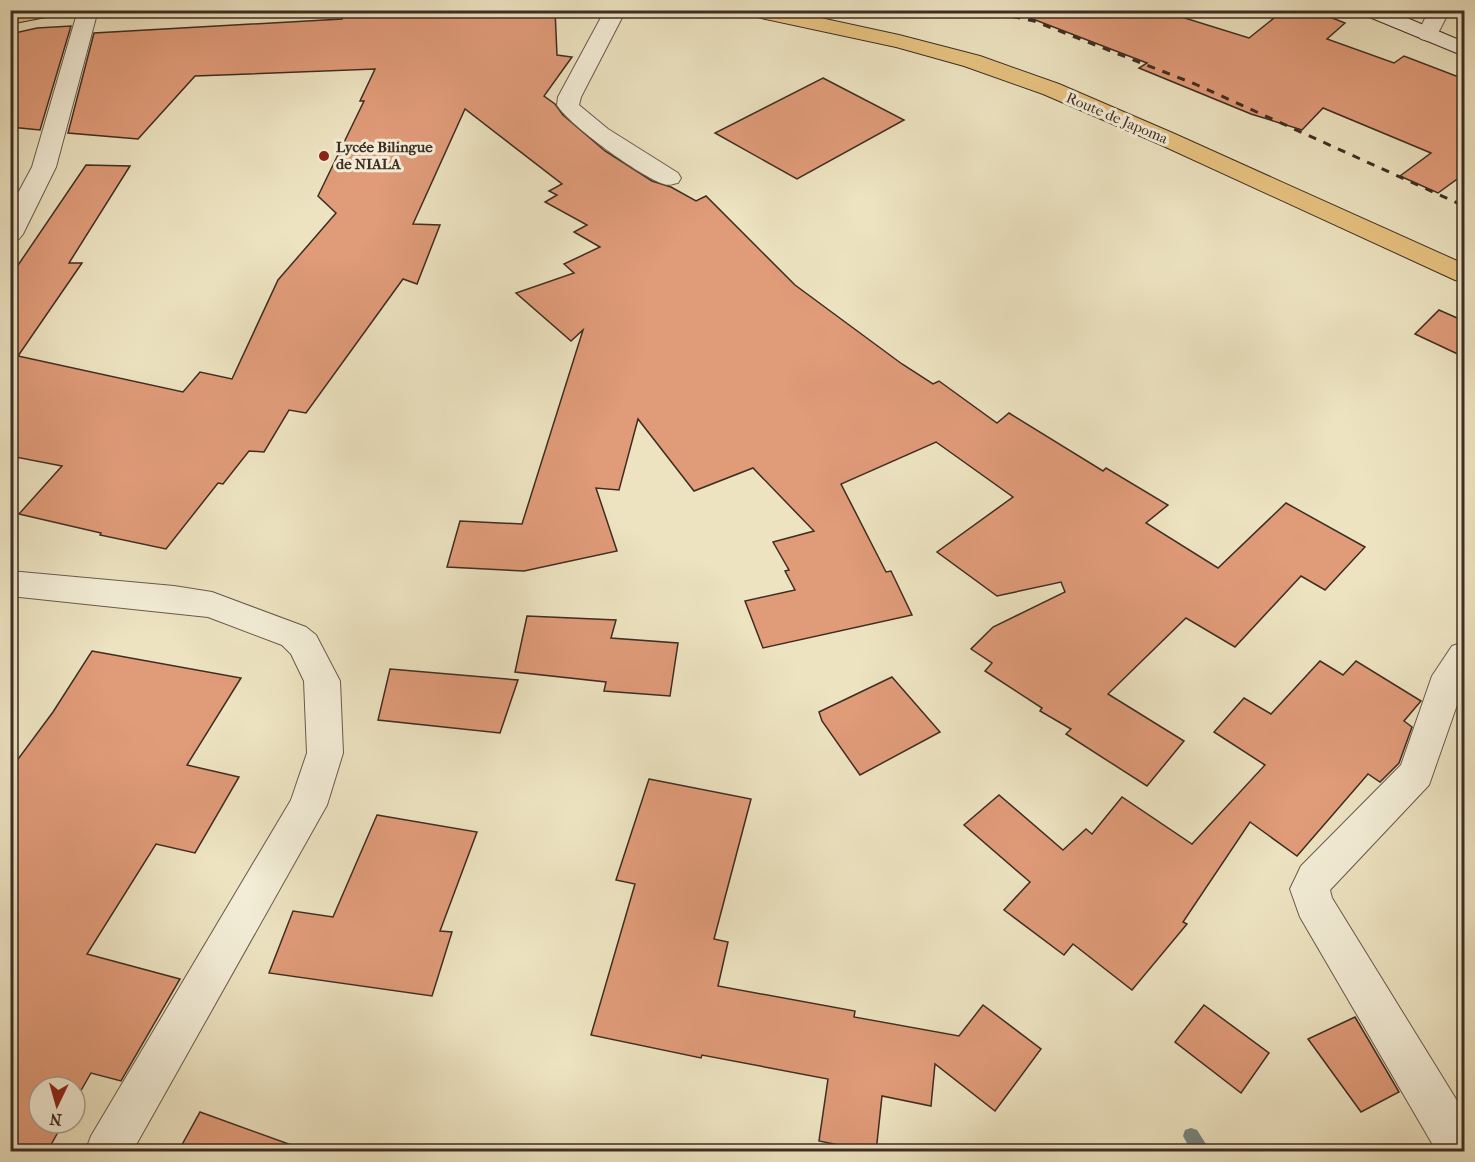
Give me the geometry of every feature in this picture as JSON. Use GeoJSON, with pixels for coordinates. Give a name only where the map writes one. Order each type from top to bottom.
{"type":"FeatureCollection","features":[{"type":"Feature","properties":{"kind":"main road"},"geometry":{"type":"LineString","coordinates":[[10,18],[54,10]]}},
{"type":"Feature","properties":{"kind":"main road","name":"Route de Japoma"},"geometry":{"type":"LineString","coordinates":[[752,10],[899,41],[972,62],[1051,89],[1464,274]]}},
{"type":"Feature","properties":{"kind":"street"},"geometry":{"type":"LineString","coordinates":[[10,234],[44,167],[88,10]]}},
{"type":"Feature","properties":{"kind":"street"},"geometry":{"type":"LineString","coordinates":[[616,10],[571,94],[569,108],[592,128],[669,178]]}},
{"type":"Feature","properties":{"kind":"street"},"geometry":{"type":"LineString","coordinates":[[1368,10],[1464,50]]}},
{"type":"Feature","properties":{"kind":"street"},"geometry":{"type":"LineString","coordinates":[[1428,35],[1440,10]]}},
{"type":"Feature","properties":{"kind":"street"},"geometry":{"type":"LineString","coordinates":[[10,583],[174,599],[212,605],[294,636],[304,645],[322,681],[325,753],[308,805],[107,1152]]}},
{"type":"Feature","properties":{"kind":"street"},"geometry":{"type":"LineString","coordinates":[[1463,1152],[1314,904],[1310,889],[1315,879],[1416,774],[1450,676],[1464,656]]}},
{"type":"Feature","properties":{"kind":"building"},"geometry":{"type":"Polygon","coordinates":[[[344,10],[555,10],[557,55],[572,57],[544,96],[605,151],[652,181],[671,187],[696,201],[706,196],[795,285],[902,364],[933,384],[939,381],[997,423],[1009,413],[1103,471],[1106,468],[1168,505],[1146,523],[1218,568],[1286,503],[1365,547],[1325,590],[1301,576],[1235,647],[1186,618],[1108,694],[1184,741],[1147,786],[1066,734],[1071,729],[1040,711],[1042,708],[985,671],[992,663],[971,649],[993,627],[1065,592],[1061,582],[997,596],[937,552],[1013,497],[936,442],[841,484],[886,572],[891,571],[912,615],[763,648],[745,601],[795,590],[785,571],[789,570],[773,542],[814,531],[753,468],[694,491],[638,419],[619,490],[596,488],[617,551],[524,571],[447,567],[460,521],[522,524],[583,330],[571,341],[516,293],[574,273],[564,264],[600,247],[574,232],[587,225],[545,202],[557,195],[549,191],[562,184],[465,109],[413,224],[440,225],[417,284],[403,279],[306,413],[289,410],[264,452],[249,451],[223,484],[218,483],[166,549],[19,514],[62,466],[10,456],[10,277],[86,165],[130,166],[69,263],[82,263],[18,356],[183,392],[200,372],[232,379],[278,280],[336,213],[318,196],[364,101],[360,101],[375,69],[195,76],[138,139],[68,133],[94,33],[342,19],[344,10]]]}},
{"type":"Feature","properties":{"kind":"building"},"geometry":{"type":"Polygon","coordinates":[[[1017,10],[1159,10],[1249,38],[1284,10],[1312,10],[1345,23],[1327,39],[1394,63],[1404,56],[1464,79],[1464,174],[1438,193],[1400,176],[1431,153],[1323,108],[1302,130],[1251,114],[1139,68],[1147,63],[1017,13],[1017,10]]]}},
{"type":"Feature","properties":{"kind":"building"},"geometry":{"type":"Polygon","coordinates":[[[71,26],[40,130],[10,127],[10,34],[37,28],[71,26]]]}},
{"type":"Feature","properties":{"kind":"building"},"geometry":{"type":"Polygon","coordinates":[[[823,78],[904,120],[797,179],[715,133],[823,78]]]}},
{"type":"Feature","properties":{"kind":"building"},"geometry":{"type":"Polygon","coordinates":[[[1439,310],[1464,321],[1464,357],[1415,334],[1439,310]]]}},
{"type":"Feature","properties":{"kind":"building"},"geometry":{"type":"Polygon","coordinates":[[[527,616],[616,620],[611,638],[678,643],[670,696],[604,691],[606,682],[515,672],[527,616]]]}},
{"type":"Feature","properties":{"kind":"building"},"geometry":{"type":"Polygon","coordinates":[[[92,651],[241,678],[187,765],[239,777],[195,853],[156,844],[87,954],[180,979],[121,1081],[91,1073],[87,1080],[87,1075],[27,1075],[27,1135],[56,1135],[47,1152],[10,1152],[10,770],[53,712],[92,651]]]}},
{"type":"Feature","properties":{"kind":"building"},"geometry":{"type":"Polygon","coordinates":[[[1320,661],[1343,675],[1356,661],[1421,701],[1404,721],[1412,727],[1399,763],[1380,782],[1368,774],[1297,856],[1250,822],[1183,922],[1187,924],[1132,990],[1073,944],[1064,955],[1004,910],[1030,882],[964,825],[999,795],[1063,850],[1086,829],[1092,834],[1122,797],[1192,844],[1265,765],[1214,732],[1244,698],[1271,714],[1320,661]]]}},
{"type":"Feature","properties":{"kind":"building"},"geometry":{"type":"Polygon","coordinates":[[[390,669],[518,680],[500,733],[378,720],[390,669]]]}},
{"type":"Feature","properties":{"kind":"building"},"geometry":{"type":"Polygon","coordinates":[[[892,677],[940,732],[860,775],[822,721],[819,712],[892,677]]]}},
{"type":"Feature","properties":{"kind":"building"},"geometry":{"type":"Polygon","coordinates":[[[649,779],[751,799],[714,939],[728,942],[718,986],[855,1011],[854,1017],[959,1036],[983,1005],[1041,1049],[995,1111],[935,1064],[931,1106],[882,1096],[876,1152],[872,1152],[819,1141],[828,1079],[702,1055],[701,1058],[591,1035],[635,884],[616,880],[649,779]]]}},
{"type":"Feature","properties":{"kind":"building"},"geometry":{"type":"Polygon","coordinates":[[[377,815],[477,832],[440,931],[452,932],[432,996],[269,973],[293,911],[333,917],[377,815]]]}},
{"type":"Feature","properties":{"kind":"building"},"geometry":{"type":"Polygon","coordinates":[[[1204,1005],[1269,1053],[1241,1093],[1175,1042],[1204,1005]]]}},
{"type":"Feature","properties":{"kind":"building"},"geometry":{"type":"Polygon","coordinates":[[[1355,1017],[1399,1092],[1361,1112],[1308,1039],[1355,1017]]]}},
{"type":"Feature","properties":{"kind":"building"},"geometry":{"type":"Polygon","coordinates":[[[200,1112],[297,1147],[296,1152],[178,1152],[200,1112]]]}},
{"type":"Feature","properties":{"kind":"waterway"},"geometry":{"type":"LineString","coordinates":[[1191,1136],[1203,1152]]}},
{"type":"Feature","properties":{"kind":"railway"},"geometry":{"type":"LineString","coordinates":[[981,10],[1034,21],[1195,84],[1464,206]]}},
{"type":"Feature","properties":{"kind":"place","name":"Lycée Bilingue de NIALA"},"geometry":{"type":"Point","coordinates":[324,156]}}]}
